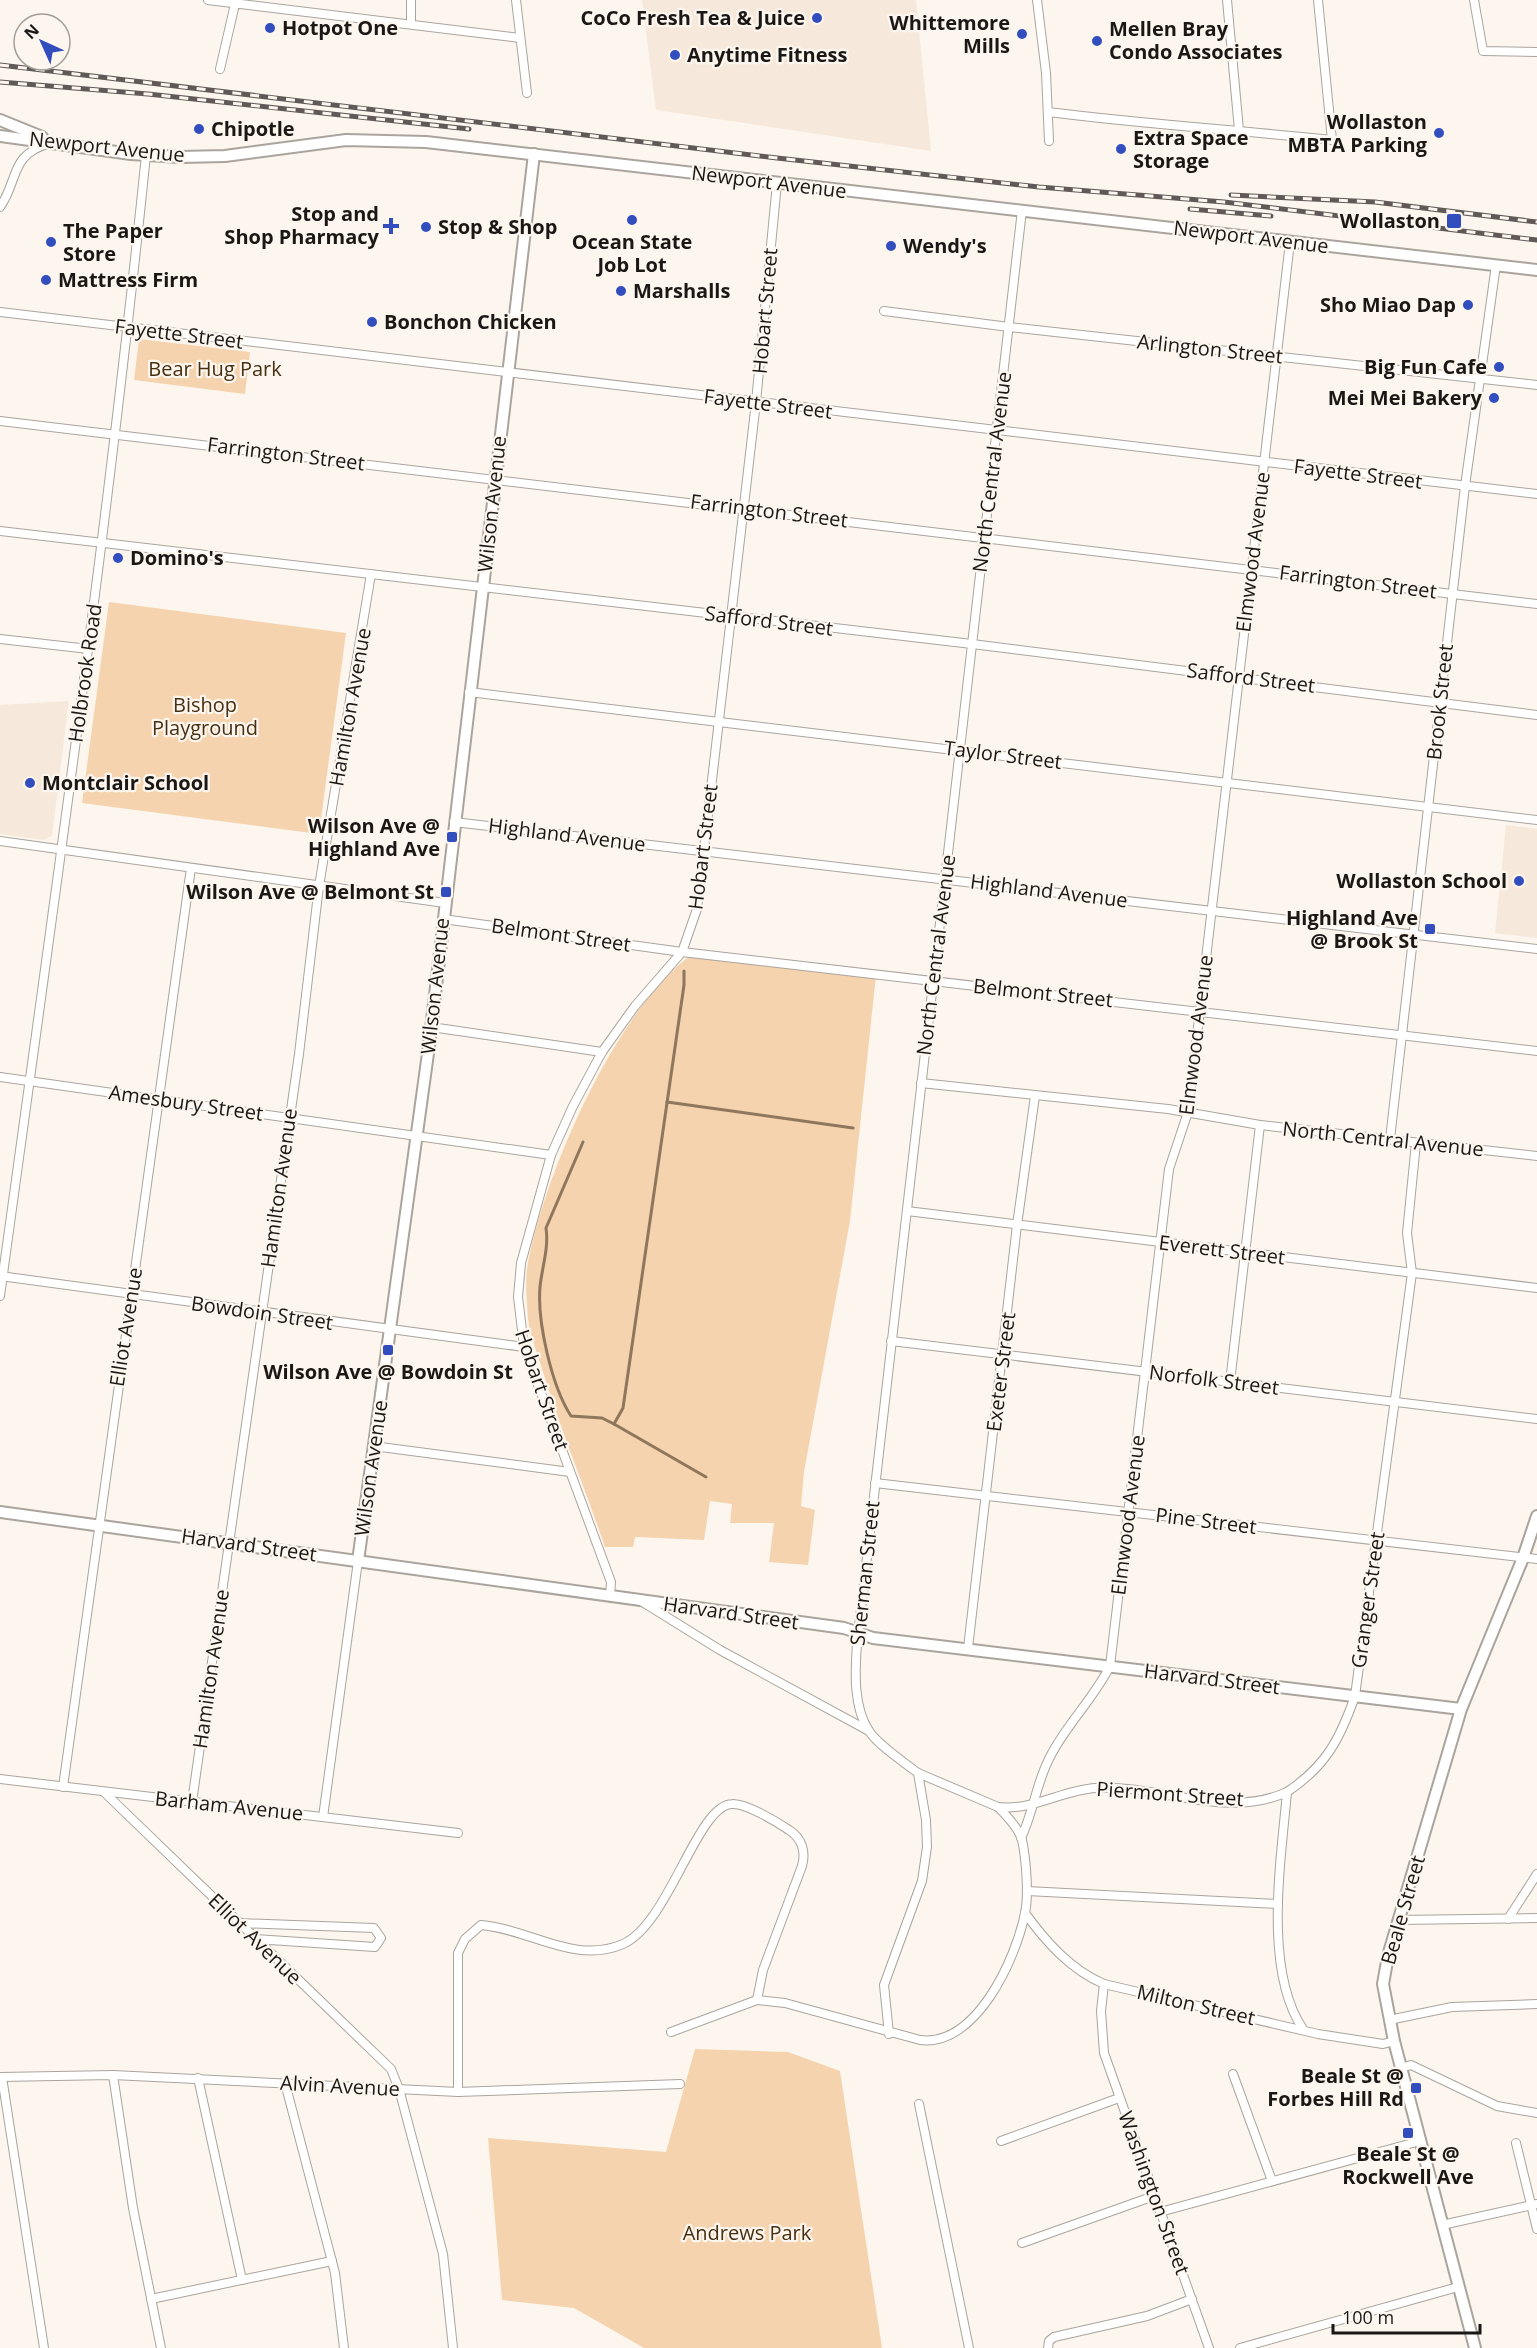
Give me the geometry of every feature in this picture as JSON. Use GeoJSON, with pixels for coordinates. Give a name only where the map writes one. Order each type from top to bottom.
{"type":"FeatureCollection","features":[{"type":"Feature","properties":{"kind":"street"},"geometry":{"type":"LineString","coordinates":[[208,0],[520,38]]}},
{"type":"Feature","properties":{"kind":"street"},"geometry":{"type":"LineString","coordinates":[[411,0],[411,24]]}},
{"type":"Feature","properties":{"kind":"street"},"geometry":{"type":"LineString","coordinates":[[516,0],[527,93]]}},
{"type":"Feature","properties":{"kind":"street"},"geometry":{"type":"LineString","coordinates":[[1037,0],[1049,141]]}},
{"type":"Feature","properties":{"kind":"street"},"geometry":{"type":"LineString","coordinates":[[1227,0],[1239,130]]}},
{"type":"Feature","properties":{"kind":"street"},"geometry":{"type":"LineString","coordinates":[[1048,112],[1166,126],[1239,130],[1332,141],[1318,0]]}},
{"type":"Feature","properties":{"kind":"street"},"geometry":{"type":"LineString","coordinates":[[1474,0],[1483,51],[1537,52]]}},
{"type":"Feature","properties":{"kind":"street"},"geometry":{"type":"LineString","coordinates":[[220,69],[235,2]]}},
{"type":"Feature","properties":{"kind":"street"},"geometry":{"type":"LineString","coordinates":[[0,120],[54,142]]}},
{"type":"Feature","properties":{"kind":"street","name":"Newport Avenue"},"geometry":{"type":"LineString","coordinates":[[0,136],[146,155],[225,156],[326,142],[378,139],[534,154],[1537,270]]}},
{"type":"Feature","properties":{"kind":"street"},"geometry":{"type":"LineString","coordinates":[[0,207],[19,162],[34,149],[54,142]]}},
{"type":"Feature","properties":{"kind":"street","name":"Wilson Avenue"},"geometry":{"type":"LineString","coordinates":[[323,1817],[431,1027],[506,372],[534,154]]}},
{"type":"Feature","properties":{"kind":"street","name":"Holbrook Road"},"geometry":{"type":"LineString","coordinates":[[0,1296],[89,649],[128,328],[146,155]]}},
{"type":"Feature","properties":{"kind":"street","name":"Hobart Street"},"geometry":{"type":"LineString","coordinates":[[610,1596],[611,1582],[524,1347],[518,1297],[521,1263],[551,1155],[602,1052],[635,1006],[682,952],[697,909],[756,402],[777,183]]}},
{"type":"Feature","properties":{"kind":"street","name":"North Central Avenue"},"geometry":{"type":"LineString","coordinates":[[1022,210],[921,1083],[1188,1112],[1260,1125],[1537,1156]]}},
{"type":"Feature","properties":{"kind":"street","name":"Elmwood Avenue"},"geometry":{"type":"LineString","coordinates":[[757,2000],[786,2003],[889,2034],[934,2041],[949,2036],[963,2026],[990,1996],[1004,1972],[1025,1913],[1027,1891],[1021,1838],[1035,1805],[1038,1782],[1049,1759],[1110,1666],[1169,1168],[1188,1112],[1290,242]]}},
{"type":"Feature","properties":{"kind":"street","name":"Brook Street"},"geometry":{"type":"LineString","coordinates":[[1390,1139],[1465,486],[1496,265]]}},
{"type":"Feature","properties":{"kind":"street","name":"Arlington Street"},"geometry":{"type":"LineString","coordinates":[[884,311],[1009,327],[1537,385]]}},
{"type":"Feature","properties":{"kind":"street","name":"Fayette Street"},"geometry":{"type":"LineString","coordinates":[[0,312],[1537,494]]}},
{"type":"Feature","properties":{"kind":"street","name":"Farrington Street"},"geometry":{"type":"LineString","coordinates":[[0,421],[495,478],[1537,604]]}},
{"type":"Feature","properties":{"kind":"street","name":"Safford Street"},"geometry":{"type":"LineString","coordinates":[[0,531],[972,644],[1537,715]]}},
{"type":"Feature","properties":{"kind":"street","name":"Hamilton Avenue"},"geometry":{"type":"LineString","coordinates":[[192,1802],[288,1117],[299,1054],[319,886],[372,574]]}},
{"type":"Feature","properties":{"kind":"street"},"geometry":{"type":"LineString","coordinates":[[0,639],[89,649]]}},
{"type":"Feature","properties":{"kind":"street","name":"Taylor Street"},"geometry":{"type":"LineString","coordinates":[[469,692],[1537,820]]}},
{"type":"Feature","properties":{"kind":"street","name":"Highland Avenue"},"geometry":{"type":"LineString","coordinates":[[454,822],[1537,949]]}},
{"type":"Feature","properties":{"kind":"street"},"geometry":{"type":"LineString","coordinates":[[0,841],[445,903]]}},
{"type":"Feature","properties":{"kind":"street","name":"Elliot Avenue"},"geometry":{"type":"LineString","coordinates":[[63,1787],[191,868]]}},
{"type":"Feature","properties":{"kind":"street","name":"Belmont Street"},"geometry":{"type":"LineString","coordinates":[[442,919],[682,952],[1200,1010],[1537,1051]]}},
{"type":"Feature","properties":{"kind":"street"},"geometry":{"type":"LineString","coordinates":[[431,1027],[602,1052]]}},
{"type":"Feature","properties":{"kind":"street","name":"Amesbury Street"},"geometry":{"type":"LineString","coordinates":[[0,1077],[551,1155]]}},
{"type":"Feature","properties":{"kind":"street","name":"Sherman Street"},"geometry":{"type":"LineString","coordinates":[[869,1731],[859,1700],[855,1673],[858,1633],[921,1083]]}},
{"type":"Feature","properties":{"kind":"street","name":"Exeter Street"},"geometry":{"type":"LineString","coordinates":[[968,1648],[1017,1225],[1035,1096]]}},
{"type":"Feature","properties":{"kind":"street"},"geometry":{"type":"LineString","coordinates":[[1230,1382],[1260,1125]]}},
{"type":"Feature","properties":{"kind":"street","name":"Granger Street"},"geometry":{"type":"LineString","coordinates":[[1287,1792],[1302,1782],[1331,1752],[1343,1731],[1355,1696],[1412,1274],[1407,1233],[1416,1143]]}},
{"type":"Feature","properties":{"kind":"street","name":"Everett Street"},"geometry":{"type":"LineString","coordinates":[[907,1211],[1537,1288]]}},
{"type":"Feature","properties":{"kind":"street","name":"Bowdoin Street"},"geometry":{"type":"LineString","coordinates":[[1,1277],[524,1347]]}},
{"type":"Feature","properties":{"kind":"street","name":"Norfolk Street"},"geometry":{"type":"LineString","coordinates":[[891,1341],[1537,1419]]}},
{"type":"Feature","properties":{"kind":"street"},"geometry":{"type":"LineString","coordinates":[[373,1446],[570,1472]]}},
{"type":"Feature","properties":{"kind":"street","name":"Pine Street"},"geometry":{"type":"LineString","coordinates":[[875,1483],[1537,1559]]}},
{"type":"Feature","properties":{"kind":"street","name":"Harvard Street"},"geometry":{"type":"LineString","coordinates":[[0,1512],[844,1628],[873,1638],[1461,1708]]}},
{"type":"Feature","properties":{"kind":"street","name":"Beale Street"},"geometry":{"type":"LineString","coordinates":[[1474,2348],[1394,2041],[1383,1984],[1398,1920],[1461,1708],[1523,1558],[1537,1516]]}},
{"type":"Feature","properties":{"kind":"street"},"geometry":{"type":"LineString","coordinates":[[640,1601],[720,1650],[869,1731],[918,1773],[927,1847],[922,1881],[894,1952],[884,1985],[889,2034]]}},
{"type":"Feature","properties":{"kind":"street","name":"Piermont Street"},"geometry":{"type":"LineString","coordinates":[[918,1773],[998,1807],[1035,1805],[1069,1793],[1095,1788],[1225,1802],[1250,1801],[1287,1792]]}},
{"type":"Feature","properties":{"kind":"street","name":"Barham Avenue"},"geometry":{"type":"LineString","coordinates":[[0,1779],[458,1833]]}},
{"type":"Feature","properties":{"kind":"street","name":"Elliot Avenue"},"geometry":{"type":"LineString","coordinates":[[105,1792],[391,2069],[399,2089],[443,2254],[453,2348]]}},
{"type":"Feature","properties":{"kind":"street"},"geometry":{"type":"LineString","coordinates":[[1287,1792],[1277,1947],[1292,2013],[1303,2029]]}},
{"type":"Feature","properties":{"kind":"street"},"geometry":{"type":"LineString","coordinates":[[458,2092],[456,1980],[458,1953],[463,1942],[481,1925],[496,1926],[576,1951],[593,1952],[625,1943],[656,1916],[712,1814],[722,1806],[738,1804],[792,1831],[801,1842],[804,1852],[802,1866],[763,1970],[757,2000],[671,2032]]}},
{"type":"Feature","properties":{"kind":"street"},"geometry":{"type":"LineString","coordinates":[[998,1807],[1021,1838]]}},
{"type":"Feature","properties":{"kind":"street"},"geometry":{"type":"LineString","coordinates":[[1508,1919],[1537,1874]]}},
{"type":"Feature","properties":{"kind":"street"},"geometry":{"type":"LineString","coordinates":[[1027,1891],[1278,1904]]}},
{"type":"Feature","properties":{"kind":"street","name":"Milton Street"},"geometry":{"type":"LineString","coordinates":[[1025,1913],[1040,1933],[1073,1966],[1104,1984],[1303,2029],[1383,2044],[1394,2041]]}},
{"type":"Feature","properties":{"kind":"street"},"geometry":{"type":"LineString","coordinates":[[1398,1920],[1537,1918]]}},
{"type":"Feature","properties":{"kind":"street"},"geometry":{"type":"LineString","coordinates":[[238,1923],[374,1928],[381,1938],[375,1947],[255,1939]]}},
{"type":"Feature","properties":{"kind":"street","name":"Washington Street"},"geometry":{"type":"LineString","coordinates":[[1104,1984],[1101,2011],[1104,2054],[1209,2348]]}},
{"type":"Feature","properties":{"kind":"street"},"geometry":{"type":"LineString","coordinates":[[1389,2020],[1452,2007],[1537,2004]]}},
{"type":"Feature","properties":{"kind":"street"},"geometry":{"type":"LineString","coordinates":[[1401,2068],[1411,2065],[1497,2106],[1537,2114]]}},
{"type":"Feature","properties":{"kind":"street"},"geometry":{"type":"LineString","coordinates":[[1233,2074],[1272,2181]]}},
{"type":"Feature","properties":{"kind":"street"},"geometry":{"type":"LineString","coordinates":[[113,2075],[133,2208],[161,2348]]}},
{"type":"Feature","properties":{"kind":"street","name":"Alvin Avenue"},"geometry":{"type":"LineString","coordinates":[[1,2078],[113,2075],[458,2092],[680,2084]]}},
{"type":"Feature","properties":{"kind":"street"},"geometry":{"type":"LineString","coordinates":[[1,2078],[44,2348]]}},
{"type":"Feature","properties":{"kind":"street"},"geometry":{"type":"LineString","coordinates":[[198,2079],[242,2280]]}},
{"type":"Feature","properties":{"kind":"street"},"geometry":{"type":"LineString","coordinates":[[285,2083],[332,2261],[344,2348]]}},
{"type":"Feature","properties":{"kind":"street"},"geometry":{"type":"LineString","coordinates":[[1001,2141],[1119,2098]]}},
{"type":"Feature","properties":{"kind":"street"},"geometry":{"type":"LineString","coordinates":[[920,2103],[969,2348]]}},
{"type":"Feature","properties":{"kind":"street"},"geometry":{"type":"LineString","coordinates":[[1160,2212],[1420,2141]]}},
{"type":"Feature","properties":{"kind":"street"},"geometry":{"type":"LineString","coordinates":[[1516,2143],[1534,2205],[1537,2229]]}},
{"type":"Feature","properties":{"kind":"street"},"geometry":{"type":"LineString","coordinates":[[1022,2243],[1154,2196]]}},
{"type":"Feature","properties":{"kind":"street"},"geometry":{"type":"LineString","coordinates":[[1442,2226],[1534,2205]]}},
{"type":"Feature","properties":{"kind":"street"},"geometry":{"type":"LineString","coordinates":[[151,2299],[332,2261]]}},
{"type":"Feature","properties":{"kind":"street"},"geometry":{"type":"LineString","coordinates":[[1240,2348],[1458,2287]]}},
{"type":"Feature","properties":{"kind":"street"},"geometry":{"type":"LineString","coordinates":[[1048,2348],[1049,2341],[1054,2337],[1147,2316],[1192,2299]]}},
{"type":"Feature","properties":{"kind":"shaded area"},"geometry":{"type":"Polygon","coordinates":[[[642,0],[916,0],[931,151],[656,110],[642,0]]]}},
{"type":"Feature","properties":{"kind":"shaded area","name":"Montclair School"},"geometry":{"type":"Polygon","coordinates":[[[69,701],[52,836],[43,840],[0,834],[0,705],[69,701]]]}},
{"type":"Feature","properties":{"kind":"shaded area","name":"Wollaston School"},"geometry":{"type":"Polygon","coordinates":[[[1506,825],[1537,829],[1537,938],[1495,933],[1506,825]]]}},
{"type":"Feature","properties":{"kind":"green space","name":"Bear Hug Park"},"geometry":{"type":"Polygon","coordinates":[[[139,339],[250,352],[245,394],[134,380],[139,339]]]}},
{"type":"Feature","properties":{"kind":"green space","name":"Bishop Playground"},"geometry":{"type":"Polygon","coordinates":[[[109,602],[346,633],[319,834],[82,803],[109,602]]]}},
{"type":"Feature","properties":{"kind":"green space"},"geometry":{"type":"Polygon","coordinates":[[[694,953],[876,975],[850,1221],[804,1472],[801,1506],[815,1510],[808,1565],[769,1562],[774,1523],[730,1523],[732,1504],[710,1501],[704,1540],[635,1537],[633,1547],[605,1547],[557,1416],[529,1325],[526,1294],[527,1269],[535,1231],[566,1143],[611,1052],[665,978],[694,953]]]}},
{"type":"Feature","properties":{"kind":"green space","name":"Andrews Park"},"geometry":{"type":"Polygon","coordinates":[[[695,2049],[788,2052],[840,2071],[882,2348],[644,2348],[574,2308],[502,2300],[488,2138],[666,2152],[695,2049]]]}},
{"type":"Feature","properties":{"kind":"waterway"},"geometry":{"type":"LineString","coordinates":[[583,1142],[546,1228],[546,1250],[540,1287],[541,1318],[552,1372],[571,1416],[602,1418],[614,1424],[623,1408],[684,985],[684,971]]}},
{"type":"Feature","properties":{"kind":"waterway"},"geometry":{"type":"LineString","coordinates":[[667,1102],[853,1128]]}},
{"type":"Feature","properties":{"kind":"waterway"},"geometry":{"type":"LineString","coordinates":[[614,1424],[706,1477]]}},
{"type":"Feature","properties":{"kind":"railway"},"geometry":{"type":"LineString","coordinates":[[0,65],[777,158],[1039,187],[1224,202],[1537,240]]}},
{"type":"Feature","properties":{"kind":"railway"},"geometry":{"type":"LineString","coordinates":[[0,82],[148,94],[469,129]]}},
{"type":"Feature","properties":{"kind":"railway"},"geometry":{"type":"LineString","coordinates":[[1231,195],[1375,202],[1537,222]]}},
{"type":"Feature","properties":{"kind":"railway"},"geometry":{"type":"LineString","coordinates":[[1190,209],[1271,216]]}},
{"type":"Feature","properties":{"kind":"place","name":"CoCo Fresh Tea & Juice"},"geometry":{"type":"Point","coordinates":[817,18]}},
{"type":"Feature","properties":{"kind":"place","name":"Hotpot One"},"geometry":{"type":"Point","coordinates":[270,28]}},
{"type":"Feature","properties":{"kind":"place","name":"Whittemore Mills"},"geometry":{"type":"Point","coordinates":[1022,34]}},
{"type":"Feature","properties":{"kind":"place","name":"Mellen Bray Condo Associates"},"geometry":{"type":"Point","coordinates":[1097,41]}},
{"type":"Feature","properties":{"kind":"place","name":"Anytime Fitness"},"geometry":{"type":"Point","coordinates":[675,55]}},
{"type":"Feature","properties":{"kind":"place","name":"Chipotle"},"geometry":{"type":"Point","coordinates":[199,129]}},
{"type":"Feature","properties":{"kind":"place","name":"Wollaston MBTA Parking"},"geometry":{"type":"Point","coordinates":[1439,133]}},
{"type":"Feature","properties":{"kind":"place","name":"Extra Space Storage"},"geometry":{"type":"Point","coordinates":[1121,149]}},
{"type":"Feature","properties":{"kind":"place","name":"Ocean State Job Lot"},"geometry":{"type":"Point","coordinates":[632,220]}},
{"type":"Feature","properties":{"kind":"place","name":"Wollaston"},"geometry":{"type":"Point","coordinates":[1454,221]}},
{"type":"Feature","properties":{"kind":"place","name":"Stop and Shop Pharmacy"},"geometry":{"type":"Point","coordinates":[391,226]}},
{"type":"Feature","properties":{"kind":"place","name":"Stop & Shop"},"geometry":{"type":"Point","coordinates":[426,227]}},
{"type":"Feature","properties":{"kind":"place","name":"The Paper Store"},"geometry":{"type":"Point","coordinates":[51,242]}},
{"type":"Feature","properties":{"kind":"place","name":"Wendy's"},"geometry":{"type":"Point","coordinates":[891,246]}},
{"type":"Feature","properties":{"kind":"place","name":"Mattress Firm"},"geometry":{"type":"Point","coordinates":[46,280]}},
{"type":"Feature","properties":{"kind":"place","name":"Marshalls"},"geometry":{"type":"Point","coordinates":[621,291]}},
{"type":"Feature","properties":{"kind":"place","name":"Sho Miao Dap"},"geometry":{"type":"Point","coordinates":[1468,305]}},
{"type":"Feature","properties":{"kind":"place","name":"Bonchon Chicken"},"geometry":{"type":"Point","coordinates":[372,322]}},
{"type":"Feature","properties":{"kind":"place","name":"Big Fun Cafe"},"geometry":{"type":"Point","coordinates":[1499,367]}},
{"type":"Feature","properties":{"kind":"place","name":"Mei Mei Bakery"},"geometry":{"type":"Point","coordinates":[1494,398]}},
{"type":"Feature","properties":{"kind":"place","name":"Domino's"},"geometry":{"type":"Point","coordinates":[118,558]}},
{"type":"Feature","properties":{"kind":"place","name":"Montclair School"},"geometry":{"type":"Point","coordinates":[30,783]}},
{"type":"Feature","properties":{"kind":"place","name":"Wilson Ave @ Highland Ave"},"geometry":{"type":"Point","coordinates":[452,837]}},
{"type":"Feature","properties":{"kind":"place","name":"Wollaston School"},"geometry":{"type":"Point","coordinates":[1519,881]}},
{"type":"Feature","properties":{"kind":"place","name":"Wilson Ave @ Belmont St"},"geometry":{"type":"Point","coordinates":[446,892]}},
{"type":"Feature","properties":{"kind":"place","name":"Highland Ave @ Brook St"},"geometry":{"type":"Point","coordinates":[1430,929]}},
{"type":"Feature","properties":{"kind":"place","name":"Wilson Ave @ Bowdoin St"},"geometry":{"type":"Point","coordinates":[388,1350]}},
{"type":"Feature","properties":{"kind":"place","name":"Beale St @ Forbes Hill Rd"},"geometry":{"type":"Point","coordinates":[1416,2088]}},
{"type":"Feature","properties":{"kind":"place","name":"Beale St @ Rockwell Ave"},"geometry":{"type":"Point","coordinates":[1408,2133]}}]}
